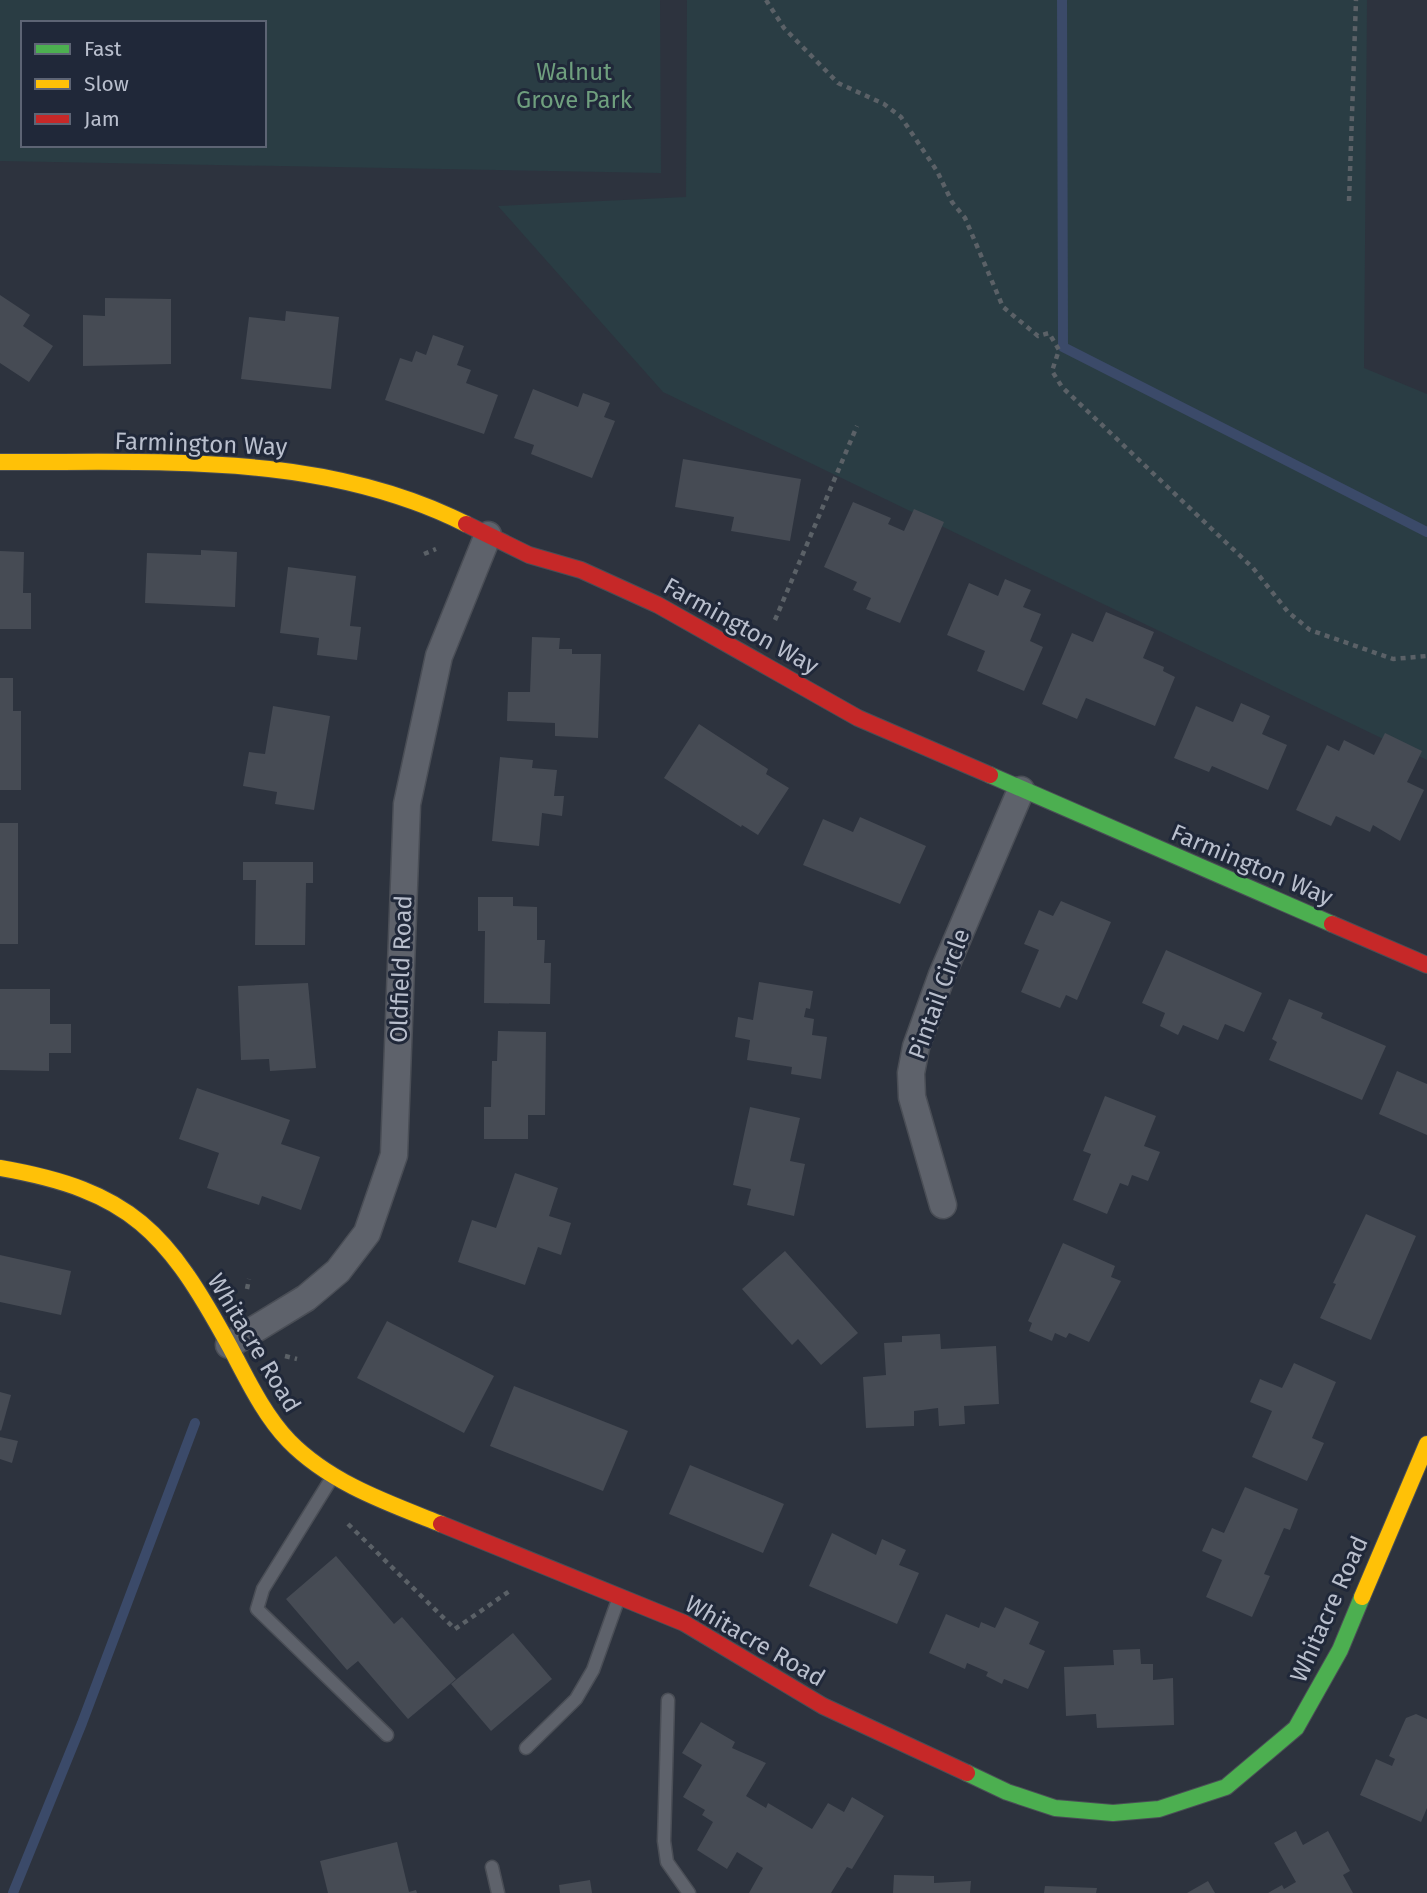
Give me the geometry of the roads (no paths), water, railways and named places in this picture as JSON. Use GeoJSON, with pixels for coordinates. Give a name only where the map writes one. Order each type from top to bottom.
{"type":"FeatureCollection","features":[{"type":"Feature","properties":{"kind":"street","name":"Farmington Way"},"geometry":{"type":"LineString","coordinates":[[0,462],[226,464],[280,468],[326,475],[429,505],[530,555],[581,570],[658,605],[858,719],[1427,965]]}},
{"type":"Feature","properties":{"kind":"street","name":"Oldfield Road"},"geometry":{"type":"LineString","coordinates":[[229,1345],[306,1298],[338,1271],[367,1233],[394,1155],[407,804],[439,656],[488,535]]}},
{"type":"Feature","properties":{"kind":"street","name":"Pintail Circle"},"geometry":{"type":"LineString","coordinates":[[943,1205],[912,1097],[911,1073],[916,1047],[942,975],[1021,790]]}},
{"type":"Feature","properties":{"kind":"street","name":"Whitacre Road"},"geometry":{"type":"LineString","coordinates":[[0,1168],[80,1186],[116,1204],[144,1225],[201,1296],[278,1429],[333,1476],[451,1529],[684,1623],[823,1706],[1007,1792],[1055,1808],[1113,1813],[1159,1809],[1226,1787],[1271,1752],[1296,1727],[1340,1650],[1427,1444]]}},
{"type":"Feature","properties":{"kind":"lane"},"geometry":{"type":"LineString","coordinates":[[333,1476],[263,1589],[257,1609],[387,1735]]}},
{"type":"Feature","properties":{"kind":"lane"},"geometry":{"type":"LineString","coordinates":[[526,1748],[576,1699],[593,1670],[620,1595]]}},
{"type":"Feature","properties":{"kind":"lane"},"geometry":{"type":"LineString","coordinates":[[668,1700],[664,1841],[667,1862],[689,1893]]}},
{"type":"Feature","properties":{"kind":"lane"},"geometry":{"type":"LineString","coordinates":[[492,1867],[498,1893]]}},
{"type":"Feature","properties":{"kind":"waterway"},"geometry":{"type":"LineString","coordinates":[[1062,0],[1063,347],[1427,532]]}},
{"type":"Feature","properties":{"kind":"waterway"},"geometry":{"type":"LineString","coordinates":[[13,1893],[82,1723],[195,1423]]}},
{"type":"Feature","properties":{"kind":"park label","name":"Walnut Grove Park"},"geometry":{"type":"Point","coordinates":[574,86]}}]}
